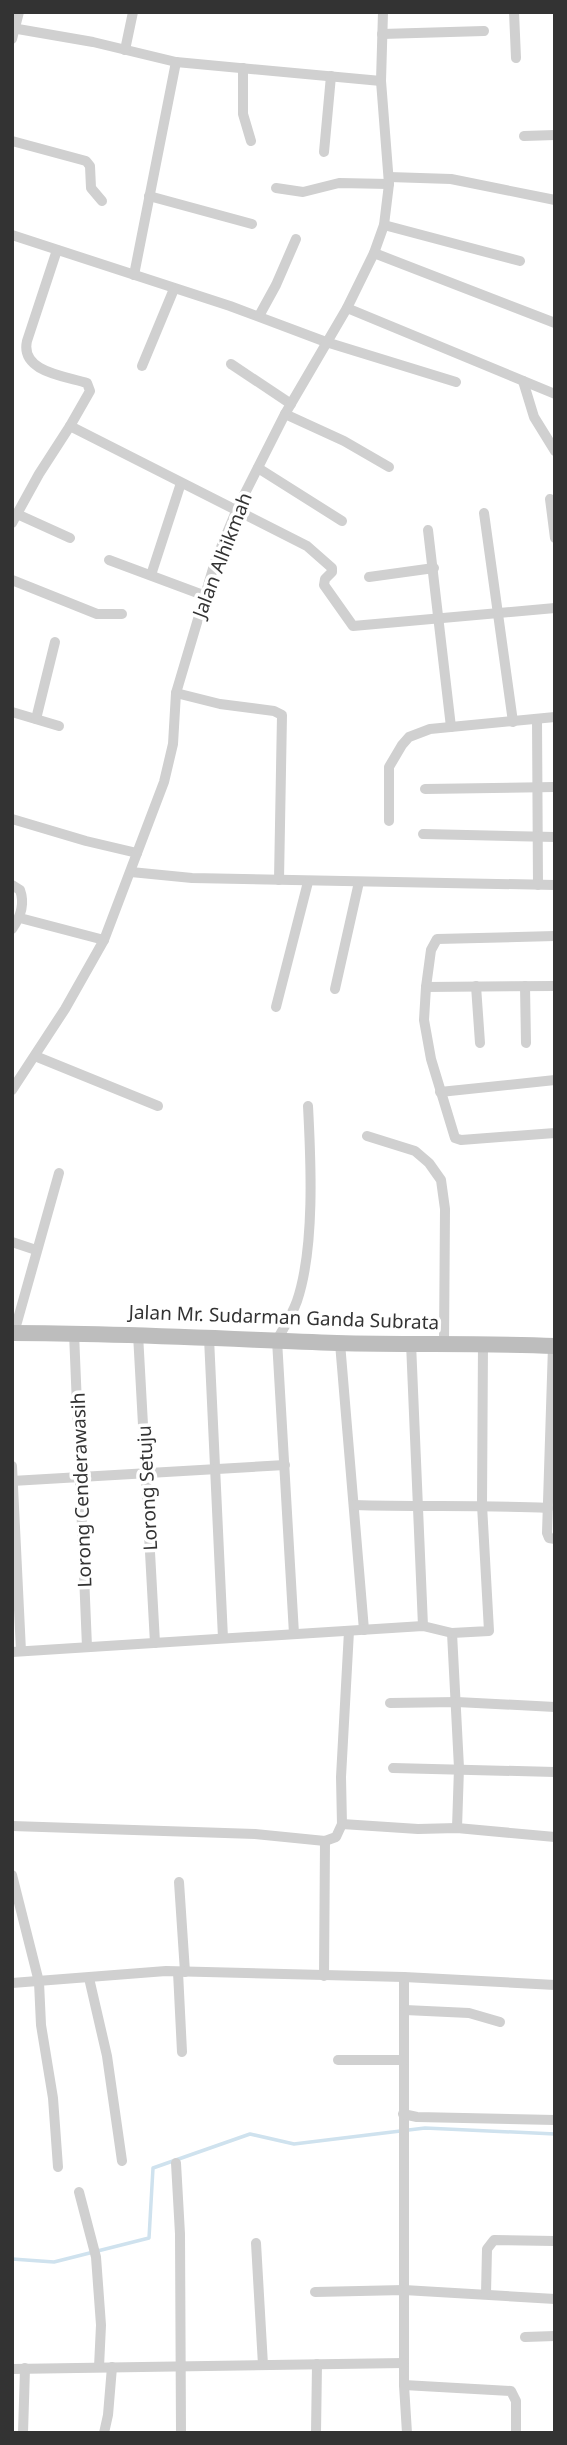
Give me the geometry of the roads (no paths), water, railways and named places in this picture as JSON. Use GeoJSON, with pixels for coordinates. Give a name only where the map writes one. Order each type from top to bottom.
{"type":"FeatureCollection","features":[{"type":"Feature","properties":{"kind":"street"},"geometry":{"type":"LineString","coordinates":[[19,12],[13,32],[125,50],[176,62],[381,81]]}},
{"type":"Feature","properties":{"kind":"street"},"geometry":{"type":"LineString","coordinates":[[125,50],[133,12]]}},
{"type":"Feature","properties":{"kind":"street","name":"Jalan Alhikmah"},"geometry":{"type":"LineString","coordinates":[[12,1090],[65,1009],[104,940],[159,798],[170,759],[176,693],[203,595],[237,509],[285,414],[347,308],[374,253],[384,225],[389,180],[381,81],[383,12]]}},
{"type":"Feature","properties":{"kind":"street"},"geometry":{"type":"LineString","coordinates":[[514,12],[516,58]]}},
{"type":"Feature","properties":{"kind":"street"},"geometry":{"type":"LineString","coordinates":[[382,34],[484,31]]}},
{"type":"Feature","properties":{"kind":"street"},"geometry":{"type":"LineString","coordinates":[[134,275],[176,62]]}},
{"type":"Feature","properties":{"kind":"street"},"geometry":{"type":"LineString","coordinates":[[243,68],[243,114],[251,141]]}},
{"type":"Feature","properties":{"kind":"street"},"geometry":{"type":"LineString","coordinates":[[324,152],[331,76]]}},
{"type":"Feature","properties":{"kind":"street"},"geometry":{"type":"LineString","coordinates":[[524,136],[555,135]]}},
{"type":"Feature","properties":{"kind":"street"},"geometry":{"type":"LineString","coordinates":[[12,141],[86,161],[90,166],[91,188],[102,201]]}},
{"type":"Feature","properties":{"kind":"street"},"geometry":{"type":"LineString","coordinates":[[276,188],[303,192],[340,183],[451,179],[555,200]]}},
{"type":"Feature","properties":{"kind":"street"},"geometry":{"type":"LineString","coordinates":[[149,196],[252,225]]}},
{"type":"Feature","properties":{"kind":"street"},"geometry":{"type":"LineString","coordinates":[[384,225],[520,261]]}},
{"type":"Feature","properties":{"kind":"street"},"geometry":{"type":"LineString","coordinates":[[12,235],[326,342],[456,382]]}},
{"type":"Feature","properties":{"kind":"street"},"geometry":{"type":"LineString","coordinates":[[259,317],[296,239]]}},
{"type":"Feature","properties":{"kind":"street"},"geometry":{"type":"LineString","coordinates":[[57,250],[25,352],[30,362],[38,367],[89,385],[89,393],[15,519],[70,538]]}},
{"type":"Feature","properties":{"kind":"street"},"geometry":{"type":"LineString","coordinates":[[374,253],[555,323]]}},
{"type":"Feature","properties":{"kind":"street"},"geometry":{"type":"LineString","coordinates":[[142,366],[174,289]]}},
{"type":"Feature","properties":{"kind":"street"},"geometry":{"type":"LineString","coordinates":[[347,308],[555,394]]}},
{"type":"Feature","properties":{"kind":"street"},"geometry":{"type":"LineString","coordinates":[[231,364],[291,404]]}},
{"type":"Feature","properties":{"kind":"street"},"geometry":{"type":"LineString","coordinates":[[523,381],[534,418],[555,451]]}},
{"type":"Feature","properties":{"kind":"street"},"geometry":{"type":"LineString","coordinates":[[285,414],[344,441],[388,467]]}},
{"type":"Feature","properties":{"kind":"street"},"geometry":{"type":"LineString","coordinates":[[70,426],[307,547],[329,564],[333,571],[325,579],[324,585],[353,626],[555,608]]}},
{"type":"Feature","properties":{"kind":"street"},"geometry":{"type":"LineString","coordinates":[[258,468],[342,521]]}},
{"type":"Feature","properties":{"kind":"street"},"geometry":{"type":"LineString","coordinates":[[151,575],[181,483]]}},
{"type":"Feature","properties":{"kind":"street"},"geometry":{"type":"LineString","coordinates":[[550,499],[555,538]]}},
{"type":"Feature","properties":{"kind":"street"},"geometry":{"type":"LineString","coordinates":[[484,513],[513,722]]}},
{"type":"Feature","properties":{"kind":"street"},"geometry":{"type":"LineString","coordinates":[[428,530],[451,727]]}},
{"type":"Feature","properties":{"kind":"street"},"geometry":{"type":"LineString","coordinates":[[109,560],[203,595]]}},
{"type":"Feature","properties":{"kind":"street"},"geometry":{"type":"LineString","coordinates":[[369,577],[433,568]]}},
{"type":"Feature","properties":{"kind":"street"},"geometry":{"type":"LineString","coordinates":[[12,580],[97,614],[122,614]]}},
{"type":"Feature","properties":{"kind":"street"},"geometry":{"type":"LineString","coordinates":[[36,719],[55,642]]}},
{"type":"Feature","properties":{"kind":"street"},"geometry":{"type":"LineString","coordinates":[[176,693],[220,704],[278,711],[282,715],[279,880]]}},
{"type":"Feature","properties":{"kind":"street"},"geometry":{"type":"LineString","coordinates":[[12,712],[59,726]]}},
{"type":"Feature","properties":{"kind":"street"},"geometry":{"type":"LineString","coordinates":[[389,821],[389,767],[402,745],[420,731],[555,717]]}},
{"type":"Feature","properties":{"kind":"street"},"geometry":{"type":"LineString","coordinates":[[537,719],[538,885]]}},
{"type":"Feature","properties":{"kind":"street"},"geometry":{"type":"LineString","coordinates":[[425,789],[555,786]]}},
{"type":"Feature","properties":{"kind":"street"},"geometry":{"type":"LineString","coordinates":[[12,820],[137,853]]}},
{"type":"Feature","properties":{"kind":"street"},"geometry":{"type":"LineString","coordinates":[[424,834],[555,837]]}},
{"type":"Feature","properties":{"kind":"street"},"geometry":{"type":"LineString","coordinates":[[131,872],[192,878],[555,885]]}},
{"type":"Feature","properties":{"kind":"street"},"geometry":{"type":"LineString","coordinates":[[275,1007],[308,881]]}},
{"type":"Feature","properties":{"kind":"street"},"geometry":{"type":"LineString","coordinates":[[335,989],[359,882]]}},
{"type":"Feature","properties":{"kind":"street"},"geometry":{"type":"LineString","coordinates":[[12,885],[19,888],[22,894],[20,918],[12,929]]}},
{"type":"Feature","properties":{"kind":"street"},"geometry":{"type":"LineString","coordinates":[[20,918],[104,940]]}},
{"type":"Feature","properties":{"kind":"street"},"geometry":{"type":"LineString","coordinates":[[555,936],[440,938],[432,946],[424,1020],[440,1092],[452,1132],[458,1139],[555,1133]]}},
{"type":"Feature","properties":{"kind":"street"},"geometry":{"type":"LineString","coordinates":[[476,986],[480,1043]]}},
{"type":"Feature","properties":{"kind":"street"},"geometry":{"type":"LineString","coordinates":[[525,986],[526,1043]]}},
{"type":"Feature","properties":{"kind":"street"},"geometry":{"type":"LineString","coordinates":[[426,987],[555,986]]}},
{"type":"Feature","properties":{"kind":"street"},"geometry":{"type":"LineString","coordinates":[[34,1056],[158,1106]]}},
{"type":"Feature","properties":{"kind":"street"},"geometry":{"type":"LineString","coordinates":[[440,1092],[555,1080]]}},
{"type":"Feature","properties":{"kind":"street"},"geometry":{"type":"LineString","coordinates":[[294,1634],[277,1340],[296,1302],[304,1267],[310,1186],[308,1106]]}},
{"type":"Feature","properties":{"kind":"street"},"geometry":{"type":"LineString","coordinates":[[367,1136],[415,1151],[429,1163],[441,1180],[445,1209],[444,1343]]}},
{"type":"Feature","properties":{"kind":"street"},"geometry":{"type":"LineString","coordinates":[[13,1333],[59,1174]]}},
{"type":"Feature","properties":{"kind":"street"},"geometry":{"type":"LineString","coordinates":[[12,1242],[36,1250]]}},
{"type":"Feature","properties":{"kind":"street","name":"Jalan Mr. Sudarman Ganda Subrata"},"geometry":{"type":"LineString","coordinates":[[13,1333],[138,1334],[340,1343],[554,1346]]}},
{"type":"Feature","properties":{"kind":"street","name":"Lorong Cenderawasih"},"geometry":{"type":"LineString","coordinates":[[74,1333],[87,1647]]}},
{"type":"Feature","properties":{"kind":"street","name":"Lorong Setuju"},"geometry":{"type":"LineString","coordinates":[[138,1334],[155,1643]]}},
{"type":"Feature","properties":{"kind":"street"},"geometry":{"type":"LineString","coordinates":[[209,1338],[223,1639]]}},
{"type":"Feature","properties":{"kind":"street"},"geometry":{"type":"LineString","coordinates":[[340,1343],[364,1630]]}},
{"type":"Feature","properties":{"kind":"street"},"geometry":{"type":"LineString","coordinates":[[411,1343],[423,1626]]}},
{"type":"Feature","properties":{"kind":"street"},"geometry":{"type":"LineString","coordinates":[[12,1466],[16,1651],[423,1626],[452,1633],[489,1632],[482,1505],[483,1343]]}},
{"type":"Feature","properties":{"kind":"street"},"geometry":{"type":"LineString","coordinates":[[554,1346],[547,1535],[555,1539]]}},
{"type":"Feature","properties":{"kind":"street"},"geometry":{"type":"LineString","coordinates":[[13,1481],[285,1465]]}},
{"type":"Feature","properties":{"kind":"street"},"geometry":{"type":"LineString","coordinates":[[354,1506],[482,1505],[548,1508]]}},
{"type":"Feature","properties":{"kind":"street"},"geometry":{"type":"LineString","coordinates":[[12,1826],[255,1834],[325,1841],[336,1837],[342,1824],[341,1777],[349,1631]]}},
{"type":"Feature","properties":{"kind":"street"},"geometry":{"type":"LineString","coordinates":[[452,1633],[459,1768],[457,1828]]}},
{"type":"Feature","properties":{"kind":"street"},"geometry":{"type":"LineString","coordinates":[[390,1703],[457,1702],[555,1707]]}},
{"type":"Feature","properties":{"kind":"street"},"geometry":{"type":"LineString","coordinates":[[393,1768],[555,1773]]}},
{"type":"Feature","properties":{"kind":"street"},"geometry":{"type":"LineString","coordinates":[[342,1824],[418,1829],[457,1828],[555,1837]]}},
{"type":"Feature","properties":{"kind":"street"},"geometry":{"type":"LineString","coordinates":[[324,1976],[325,1841]]}},
{"type":"Feature","properties":{"kind":"street"},"geometry":{"type":"LineString","coordinates":[[12,1875],[39,1982],[41,2025],[53,2098],[58,2167]]}},
{"type":"Feature","properties":{"kind":"street"},"geometry":{"type":"LineString","coordinates":[[179,1882],[183,2052]]}},
{"type":"Feature","properties":{"kind":"street"},"geometry":{"type":"LineString","coordinates":[[12,1983],[181,1972],[404,1977],[555,1985]]}},
{"type":"Feature","properties":{"kind":"street"},"geometry":{"type":"LineString","coordinates":[[404,1977],[404,2385],[407,2433]]}},
{"type":"Feature","properties":{"kind":"street"},"geometry":{"type":"LineString","coordinates":[[89,1978],[107,2056],[122,2161]]}},
{"type":"Feature","properties":{"kind":"street"},"geometry":{"type":"LineString","coordinates":[[405,2010],[469,2012],[500,2022]]}},
{"type":"Feature","properties":{"kind":"street"},"geometry":{"type":"LineString","coordinates":[[338,2060],[404,2060]]}},
{"type":"Feature","properties":{"kind":"street"},"geometry":{"type":"LineString","coordinates":[[403,2118],[417,2116],[555,2120]]}},
{"type":"Feature","properties":{"kind":"street"},"geometry":{"type":"LineString","coordinates":[[176,2163],[180,2234],[181,2433]]}},
{"type":"Feature","properties":{"kind":"street"},"geometry":{"type":"LineString","coordinates":[[79,2192],[96,2257],[101,2325],[99,2367]]}},
{"type":"Feature","properties":{"kind":"street"},"geometry":{"type":"LineString","coordinates":[[485,2294],[487,2249],[495,2240],[555,2241]]}},
{"type":"Feature","properties":{"kind":"street"},"geometry":{"type":"LineString","coordinates":[[256,2243],[263,2365]]}},
{"type":"Feature","properties":{"kind":"street"},"geometry":{"type":"LineString","coordinates":[[315,2292],[404,2290],[555,2299]]}},
{"type":"Feature","properties":{"kind":"street"},"geometry":{"type":"LineString","coordinates":[[525,2337],[555,2336]]}},
{"type":"Feature","properties":{"kind":"street"},"geometry":{"type":"LineString","coordinates":[[12,2369],[404,2363]]}},
{"type":"Feature","properties":{"kind":"street"},"geometry":{"type":"LineString","coordinates":[[316,2433],[317,2364]]}},
{"type":"Feature","properties":{"kind":"street"},"geometry":{"type":"LineString","coordinates":[[104,2433],[112,2367]]}},
{"type":"Feature","properties":{"kind":"street"},"geometry":{"type":"LineString","coordinates":[[20,2426],[25,2368]]}},
{"type":"Feature","properties":{"kind":"street"},"geometry":{"type":"LineString","coordinates":[[404,2385],[511,2391],[516,2401],[516,2433]]}},
{"type":"Feature","properties":{"kind":"waterway"},"geometry":{"type":"LineString","coordinates":[[12,2259],[54,2262],[149,2238],[153,2168],[250,2134],[294,2144],[425,2128],[555,2134]]}}]}
